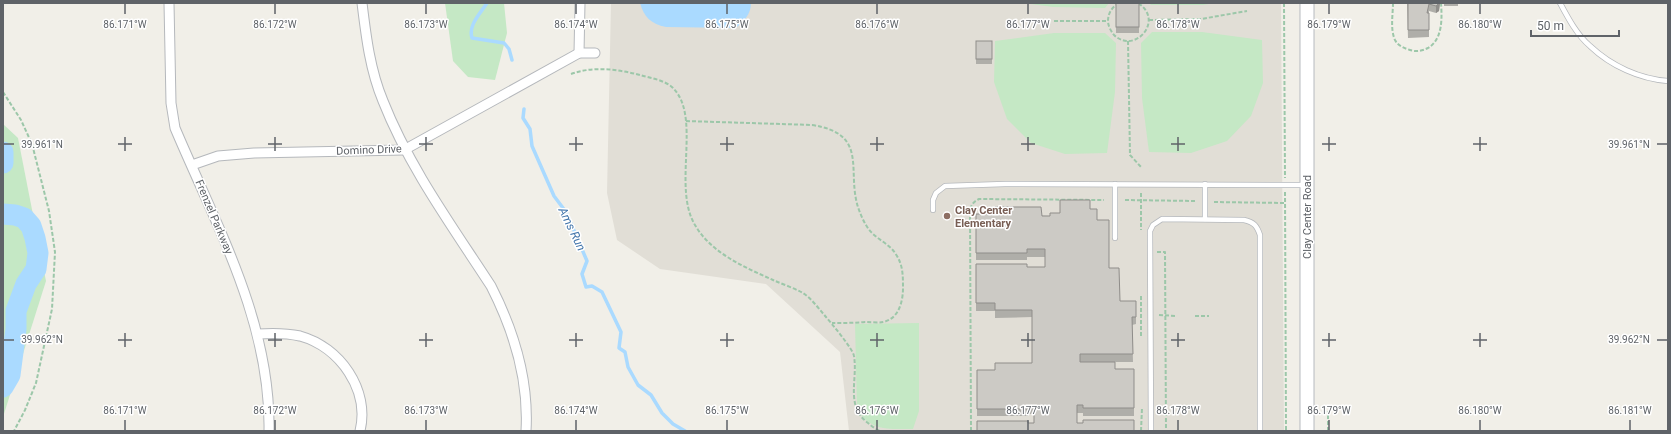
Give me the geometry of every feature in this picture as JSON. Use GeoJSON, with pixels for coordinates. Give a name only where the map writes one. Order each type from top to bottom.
{"type":"FeatureCollection","features":[{"type":"Feature","properties":{"kind":"street","name":"Frenzel Parkway"},"geometry":{"type":"LineString","coordinates":[[169,3],[172,114],[175,128],[192,165],[243,289],[258,334],[268,400],[269,431]]}},
{"type":"Feature","properties":{"kind":"street"},"geometry":{"type":"LineString","coordinates":[[362,3],[369,51],[382,99],[404,150],[491,286],[502,307],[514,338],[526,397],[526,431]]}},
{"type":"Feature","properties":{"kind":"street"},"geometry":{"type":"LineString","coordinates":[[579,53],[580,3]]}},
{"type":"Feature","properties":{"kind":"street","name":"Clay Center Road"},"geometry":{"type":"LineString","coordinates":[[1307,3],[1307,431]]}},
{"type":"Feature","properties":{"kind":"street","name":"Domino Drive"},"geometry":{"type":"LineString","coordinates":[[192,165],[218,156],[254,153],[404,150],[579,53],[595,53]]}},
{"type":"Feature","properties":{"kind":"street"},"geometry":{"type":"LineString","coordinates":[[258,334],[290,334],[302,337],[314,341],[337,357],[353,380],[358,392],[362,410],[360,431]]}},
{"type":"Feature","properties":{"kind":"lane"},"geometry":{"type":"LineString","coordinates":[[1560,3],[1580,34],[1590,46],[1603,56],[1620,67],[1642,76],[1668,81]]}},
{"type":"Feature","properties":{"kind":"lane"},"geometry":{"type":"LineString","coordinates":[[933,210],[933,200],[936,193],[946,186],[1115,184],[1307,185]]}},
{"type":"Feature","properties":{"kind":"lane"},"geometry":{"type":"LineString","coordinates":[[1115,184],[1115,238]]}},
{"type":"Feature","properties":{"kind":"lane"},"geometry":{"type":"LineString","coordinates":[[1205,184],[1205,219]]}},
{"type":"Feature","properties":{"kind":"lane"},"geometry":{"type":"LineString","coordinates":[[1151,431],[1150,231],[1157,221],[1162,219],[1205,219],[1244,220],[1255,224],[1260,235],[1260,431]]}},
{"type":"Feature","properties":{"kind":"path"},"geometry":{"type":"LineString","coordinates":[[1119,3],[1112,9],[1108,21],[1112,32],[1121,40],[1128,41],[1134,40],[1145,32],[1149,20],[1145,8],[1138,3]]}},
{"type":"Feature","properties":{"kind":"path"},"geometry":{"type":"LineString","coordinates":[[1284,3],[1286,175]]}},
{"type":"Feature","properties":{"kind":"path"},"geometry":{"type":"LineString","coordinates":[[1392,3],[1392,29],[1395,40],[1401,47],[1413,51],[1422,51],[1436,41],[1442,20],[1441,3]]}},
{"type":"Feature","properties":{"kind":"path"},"geometry":{"type":"LineString","coordinates":[[1149,20],[1201,19],[1247,11]]}},
{"type":"Feature","properties":{"kind":"path"},"geometry":{"type":"LineString","coordinates":[[1054,21],[1108,21]]}},
{"type":"Feature","properties":{"kind":"path"},"geometry":{"type":"LineString","coordinates":[[1128,41],[1130,155],[1141,167]]}},
{"type":"Feature","properties":{"kind":"path"},"geometry":{"type":"LineString","coordinates":[[571,74],[590,69],[634,73],[657,80],[672,87],[682,100],[686,121],[686,192],[690,216],[695,226],[703,236],[731,259],[751,270],[803,293],[817,306],[854,354],[855,403],[857,412],[867,423],[881,431]]}},
{"type":"Feature","properties":{"kind":"path"},"geometry":{"type":"LineString","coordinates":[[3,92],[21,120],[32,144],[48,211],[55,252],[52,309],[36,383],[25,410],[14,431]]}},
{"type":"Feature","properties":{"kind":"path"},"geometry":{"type":"LineString","coordinates":[[686,121],[826,127],[836,131],[850,146],[853,156],[858,208],[863,221],[872,233],[895,252],[902,264],[903,297],[900,308],[892,318],[884,322],[831,323]]}},
{"type":"Feature","properties":{"kind":"path"},"geometry":{"type":"LineString","coordinates":[[1286,196],[1286,431]]}},
{"type":"Feature","properties":{"kind":"path"},"geometry":{"type":"LineString","coordinates":[[970,431],[971,206],[974,201],[979,199],[1104,200]]}},
{"type":"Feature","properties":{"kind":"path"},"geometry":{"type":"LineString","coordinates":[[1125,200],[1198,201]]}},
{"type":"Feature","properties":{"kind":"path"},"geometry":{"type":"LineString","coordinates":[[1214,202],[1286,203]]}},
{"type":"Feature","properties":{"kind":"path"},"geometry":{"type":"LineString","coordinates":[[1150,252],[1165,252],[1166,431]]}},
{"type":"Feature","properties":{"kind":"path"},"geometry":{"type":"LineString","coordinates":[[1159,316],[1177,316]]}},
{"type":"Feature","properties":{"kind":"path"},"geometry":{"type":"LineString","coordinates":[[1195,316],[1209,316]]}},
{"type":"Feature","properties":{"kind":"path"},"geometry":{"type":"LineString","coordinates":[[1328,411],[1328,431]]}},
{"type":"Feature","properties":{"kind":"path"},"geometry":{"type":"LineString","coordinates":[[1159,422],[1166,421]]}},
{"type":"Feature","properties":{"kind":"shaded area","name":"Clay Center Elementary"},"geometry":{"type":"Polygon","coordinates":[[[611,3],[1281,3],[1284,431],[849,431],[840,352],[766,284],[660,269],[617,240],[607,193],[611,3]]]}},
{"type":"Feature","properties":{"kind":"green space"},"geometry":{"type":"Polygon","coordinates":[[[445,3],[504,3],[507,33],[495,80],[468,77],[453,61],[445,3]]]}},
{"type":"Feature","properties":{"kind":"green space"},"geometry":{"type":"Polygon","coordinates":[[[1023,3],[1109,3],[1105,8],[1053,7],[1023,3]]]}},
{"type":"Feature","properties":{"kind":"green space"},"geometry":{"type":"Polygon","coordinates":[[[1149,3],[1215,3],[1203,5],[1151,5],[1149,3]]]}},
{"type":"Feature","properties":{"kind":"green space"},"geometry":{"type":"Polygon","coordinates":[[[1152,32],[1202,32],[1262,40],[1263,83],[1251,116],[1227,141],[1191,153],[1149,152],[1142,98],[1141,43],[1152,32]]]}},
{"type":"Feature","properties":{"kind":"green space"},"geometry":{"type":"Polygon","coordinates":[[[1054,33],[1105,33],[1116,43],[1115,92],[1107,153],[1065,154],[1031,143],[1007,119],[994,82],[995,41],[1054,33]]]}},
{"type":"Feature","properties":{"kind":"green space"},"geometry":{"type":"Polygon","coordinates":[[[3,124],[18,138],[46,281],[3,417],[3,124]]]}},
{"type":"Feature","properties":{"kind":"green space"},"geometry":{"type":"Polygon","coordinates":[[[919,323],[919,411],[913,429],[881,428],[874,425],[862,416],[857,408],[855,324],[919,323]]]}},
{"type":"Feature","properties":{"kind":"water"},"geometry":{"type":"Polygon","coordinates":[[[640,3],[751,3],[751,7],[744,20],[736,28],[666,27],[652,22],[646,16],[640,3]]]}},
{"type":"Feature","properties":{"kind":"building"},"geometry":{"type":"Polygon","coordinates":[[[1116,3],[1139,3],[1139,27],[1116,27],[1116,3]]]}},
{"type":"Feature","properties":{"kind":"building"},"geometry":{"type":"Polygon","coordinates":[[[1408,3],[1439,3],[1436,6],[1429,4],[1427,13],[1429,13],[1429,30],[1408,30],[1408,3]]]}},
{"type":"Feature","properties":{"kind":"building"},"geometry":{"type":"Polygon","coordinates":[[[976,41],[992,41],[992,59],[976,59],[976,41]]]}},
{"type":"Feature","properties":{"kind":"building"},"geometry":{"type":"Polygon","coordinates":[[[1060,200],[1090,200],[1090,209],[1097,209],[1097,220],[1109,220],[1109,268],[1119,268],[1120,301],[1136,301],[1136,317],[1132,317],[1133,354],[1080,354],[1080,362],[1115,362],[1115,369],[1134,369],[1134,408],[1083,408],[1083,405],[1077,405],[1077,423],[1083,423],[1083,420],[1134,420],[1134,431],[977,431],[977,421],[1028,421],[1028,423],[1034,423],[1034,406],[1028,406],[1028,409],[977,409],[977,370],[995,370],[995,363],[1032,363],[1032,310],[995,310],[995,303],[976,303],[976,264],[1027,264],[1027,267],[1045,267],[1045,249],[1027,249],[1027,253],[976,253],[976,214],[995,214],[995,207],[1041,207],[1042,216],[1050,216],[1050,213],[1060,213],[1060,200]]]}},
{"type":"Feature","properties":{"kind":"waterway","name":"Ams Run"},"geometry":{"type":"LineString","coordinates":[[487,3],[473,24],[471,33],[472,38],[504,43],[509,49],[512,60]]}},
{"type":"Feature","properties":{"kind":"waterway","name":"Ams Run"},"geometry":{"type":"LineString","coordinates":[[524,109],[523,118],[530,129],[532,146],[554,196],[566,212],[587,261],[582,274],[586,287],[592,286],[602,292],[621,332],[619,348],[625,352],[628,367],[638,385],[651,395],[662,413],[673,424],[685,431]]}},
{"type":"Feature","properties":{"kind":"waterway"},"geometry":{"type":"LineString","coordinates":[[3,152],[3,163]]}},
{"type":"Feature","properties":{"kind":"waterway"},"geometry":{"type":"LineString","coordinates":[[3,214],[15,215],[24,218],[31,226],[38,253],[36,269],[26,284],[16,311],[16,329],[10,375],[3,387]]}},
{"type":"Feature","properties":{"kind":"place","name":"Clay Center Elementary"},"geometry":{"type":"Point","coordinates":[947,216]}}]}
